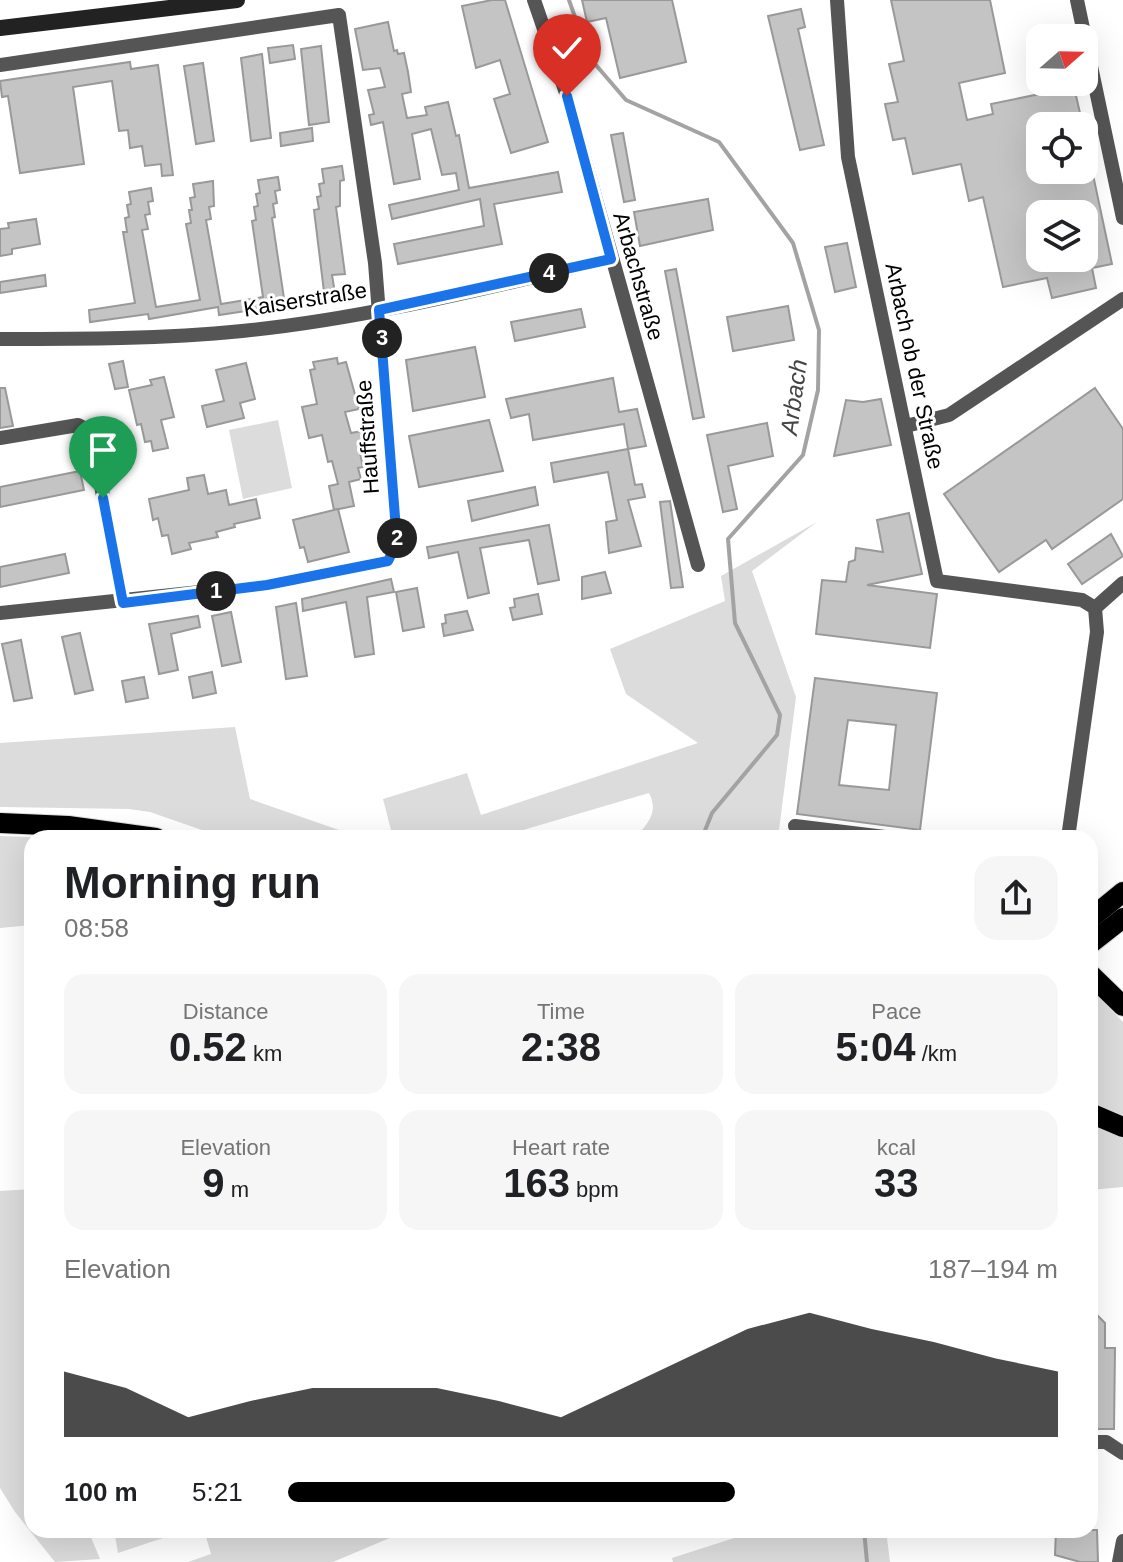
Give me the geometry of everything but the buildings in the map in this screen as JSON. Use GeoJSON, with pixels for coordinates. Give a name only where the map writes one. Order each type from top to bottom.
{"type":"FeatureCollection","features":[{"type":"Feature","properties":{"kind":"main road"},"geometry":{"type":"LineString","coordinates":[[0,28],[237,0]]}},
{"type":"Feature","properties":{"kind":"main road"},"geometry":{"type":"LineString","coordinates":[[0,823],[97,830]]}},
{"type":"Feature","properties":{"kind":"main road"},"geometry":{"type":"LineString","coordinates":[[1098,912],[1123,892]]}},
{"type":"Feature","properties":{"kind":"main road"},"geometry":{"type":"LineString","coordinates":[[1098,938],[1123,918]]}},
{"type":"Feature","properties":{"kind":"main road"},"geometry":{"type":"LineString","coordinates":[[1098,981],[1123,1006]]}},
{"type":"Feature","properties":{"kind":"main road"},"geometry":{"type":"LineString","coordinates":[[1098,1116],[1123,1127]]}},
{"type":"Feature","properties":{"kind":"street","name":"Arbachstraße"},"geometry":{"type":"LineString","coordinates":[[534,0],[567,96],[698,565]]}},
{"type":"Feature","properties":{"kind":"street","name":"Arbach ob der Straße"},"geometry":{"type":"LineString","coordinates":[[837,0],[848,157],[937,581],[1082,600],[1095,608]]}},
{"type":"Feature","properties":{"kind":"street"},"geometry":{"type":"LineString","coordinates":[[1077,0],[1123,218]]}},
{"type":"Feature","properties":{"kind":"street","name":"Hauffstraße"},"geometry":{"type":"LineString","coordinates":[[0,65],[339,15],[379,310],[397,543],[388,561],[267,585],[123,603],[0,613]]}},
{"type":"Feature","properties":{"kind":"street","name":"Kaiserstraße"},"geometry":{"type":"LineString","coordinates":[[0,339],[144,338],[244,331],[379,310],[611,259]]}},
{"type":"Feature","properties":{"kind":"street"},"geometry":{"type":"LineString","coordinates":[[906,426],[949,415],[1123,299]]}},
{"type":"Feature","properties":{"kind":"street"},"geometry":{"type":"LineString","coordinates":[[0,438],[78,425],[91,432],[123,603]]}},
{"type":"Feature","properties":{"kind":"street"},"geometry":{"type":"LineString","coordinates":[[1069,830],[1097,632],[1095,608],[1123,583]]}},
{"type":"Feature","properties":{"kind":"street"},"geometry":{"type":"LineString","coordinates":[[795,826],[828,830]]}},
{"type":"Feature","properties":{"kind":"street"},"geometry":{"type":"LineString","coordinates":[[1098,1442],[1106,1442],[1123,1453]]}},
{"type":"Feature","properties":{"kind":"street"},"geometry":{"type":"LineString","coordinates":[[1119,1562],[1123,1541]]}},
{"type":"Feature","properties":{"kind":"shaded area"},"geometry":{"type":"Polygon","coordinates":[[[278,420],[292,488],[243,499],[229,430],[278,420]]]}},
{"type":"Feature","properties":{"kind":"shaded area"},"geometry":{"type":"Polygon","coordinates":[[[817,522],[752,571],[796,697],[779,830],[642,830],[652,812],[649,793],[523,830],[391,830],[383,799],[467,773],[481,815],[698,743],[626,694],[610,649],[725,601],[721,576],[817,522]]]}},
{"type":"Feature","properties":{"kind":"shaded area"},"geometry":{"type":"Polygon","coordinates":[[[235,727],[250,799],[339,830],[202,830],[150,812],[129,809],[0,807],[0,743],[235,727]]]}},
{"type":"Feature","properties":{"kind":"shaded area"},"geometry":{"type":"Polygon","coordinates":[[[0,836],[24,837],[24,926],[0,928],[0,836]]]}},
{"type":"Feature","properties":{"kind":"shaded area"},"geometry":{"type":"Polygon","coordinates":[[[1098,996],[1123,1022],[1123,1119],[1098,1107],[1098,996]]]}},
{"type":"Feature","properties":{"kind":"shaded area"},"geometry":{"type":"Polygon","coordinates":[[[1098,1123],[1123,1134],[1123,1187],[1098,1189],[1098,1123]]]}},
{"type":"Feature","properties":{"kind":"shaded area"},"geometry":{"type":"Polygon","coordinates":[[[24,1190],[24,1523],[0,1488],[0,1191],[24,1190]]]}},
{"type":"Feature","properties":{"kind":"shaded area"},"geometry":{"type":"Polygon","coordinates":[[[36,1538],[91,1538],[100,1559],[55,1562],[36,1538]]]}},
{"type":"Feature","properties":{"kind":"shaded area"},"geometry":{"type":"Polygon","coordinates":[[[115,1538],[163,1538],[118,1553],[115,1538]]]}},
{"type":"Feature","properties":{"kind":"shaded area"},"geometry":{"type":"Polygon","coordinates":[[[206,1538],[390,1538],[333,1562],[188,1562],[211,1554],[206,1538]]]}},
{"type":"Feature","properties":{"kind":"shaded area"},"geometry":{"type":"Polygon","coordinates":[[[734,1538],[887,1538],[890,1562],[673,1562],[672,1558],[734,1538]]]}},
{"type":"Feature","properties":{"kind":"waterway","name":"Arbach"},"geometry":{"type":"LineString","coordinates":[[569,0],[589,57],[626,100],[719,142],[793,243],[819,330],[818,390],[803,455],[728,539],[735,623],[780,715],[777,735],[712,813],[705,830]]}},
{"type":"Feature","properties":{"kind":"waterway","name":"Arbach"},"geometry":{"type":"LineString","coordinates":[[865,1538],[867,1562]]}},
{"type":"Feature","properties":{"kind":"route"},"geometry":{"type":"LineString","coordinates":[[103,498],[123,603],[267,585],[388,561],[397,543],[379,310],[611,259],[567,96]]}}]}
